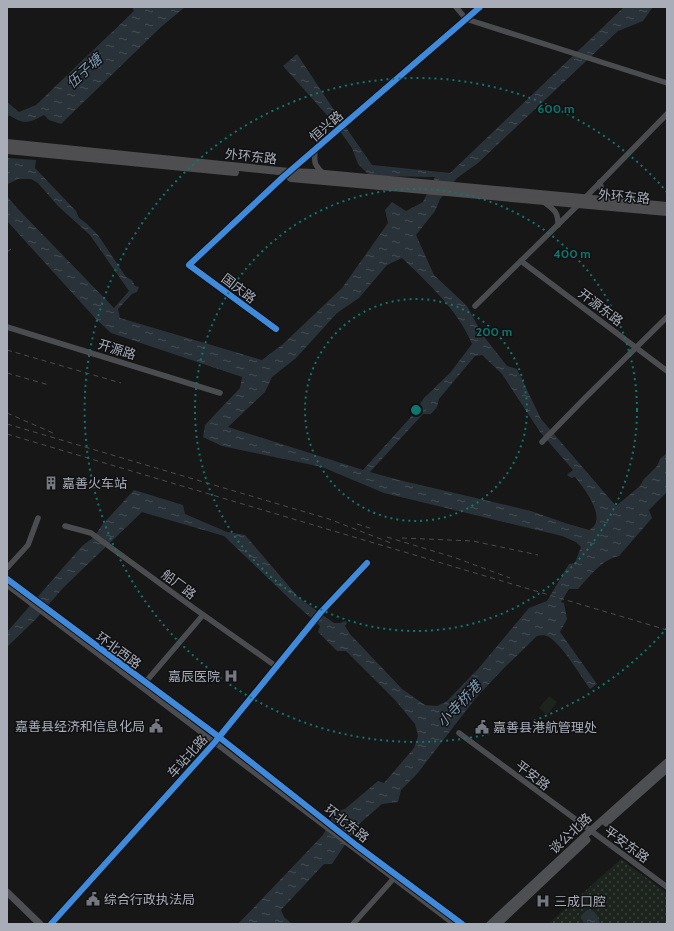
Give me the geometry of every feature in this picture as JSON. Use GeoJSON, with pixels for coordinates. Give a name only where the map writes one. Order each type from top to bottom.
{"type":"FeatureCollection","features":[{"type":"Feature","properties":{"kind":"highway","name":"外环东路"},"geometry":{"type":"LineString","coordinates":[[7,143],[286,175]]}},
{"type":"Feature","properties":{"kind":"highway","name":"外环东路"},"geometry":{"type":"LineString","coordinates":[[7,150],[517,195]]}},
{"type":"Feature","properties":{"kind":"highway","name":"外环东路"},"geometry":{"type":"LineString","coordinates":[[314,176],[324,174],[517,195]]}},
{"type":"Feature","properties":{"kind":"highway"},"geometry":{"type":"LineString","coordinates":[[517,195],[582,201]]}},
{"type":"Feature","properties":{"kind":"highway"},"geometry":{"type":"LineString","coordinates":[[517,195],[544,201],[582,201]]}},
{"type":"Feature","properties":{"kind":"highway","name":"外环东路"},"geometry":{"type":"LineString","coordinates":[[582,201],[609,200],[667,206]]}},
{"type":"Feature","properties":{"kind":"highway","name":"外环东路"},"geometry":{"type":"LineString","coordinates":[[582,201],[667,212]]}},
{"type":"Feature","properties":{"kind":"main road","name":"谈公北路"},"geometry":{"type":"LineString","coordinates":[[490,924],[667,762]]}},
{"type":"Feature","properties":{"kind":"main road","name":"谈公北路"},"geometry":{"type":"LineString","coordinates":[[498,924],[592,832],[667,769]]}},
{"type":"Feature","properties":{"kind":"main road"},"geometry":{"type":"LineString","coordinates":[[7,892],[40,924]]}},
{"type":"Feature","properties":{"kind":"main road"},"geometry":{"type":"LineString","coordinates":[[7,899],[33,924]]}},
{"type":"Feature","properties":{"kind":"street"},"geometry":{"type":"LineString","coordinates":[[456,7],[466,19],[667,83]]}},
{"type":"Feature","properties":{"kind":"street","name":"恒兴路"},"geometry":{"type":"LineString","coordinates":[[189,265],[286,175],[480,7]]}},
{"type":"Feature","properties":{"kind":"street"},"geometry":{"type":"LineString","coordinates":[[475,306],[582,201],[667,114]]}},
{"type":"Feature","properties":{"kind":"street","name":"恒兴路"},"geometry":{"type":"LineString","coordinates":[[316,149],[314,159],[316,167],[324,174]]}},
{"type":"Feature","properties":{"kind":"street"},"geometry":{"type":"LineString","coordinates":[[600,182],[602,192],[609,200]]}},
{"type":"Feature","properties":{"kind":"street"},"geometry":{"type":"LineString","coordinates":[[544,201],[555,210],[558,217],[558,225]]}},
{"type":"Feature","properties":{"kind":"street","name":"开源东路"},"geometry":{"type":"LineString","coordinates":[[521,261],[667,371]]}},
{"type":"Feature","properties":{"kind":"street","name":"国庆路"},"geometry":{"type":"LineString","coordinates":[[189,265],[276,329]]}},
{"type":"Feature","properties":{"kind":"street"},"geometry":{"type":"LineString","coordinates":[[542,442],[667,318]]}},
{"type":"Feature","properties":{"kind":"street","name":"开源路"},"geometry":{"type":"LineString","coordinates":[[7,327],[220,393]]}},
{"type":"Feature","properties":{"kind":"street"},"geometry":{"type":"LineString","coordinates":[[7,568],[28,544],[38,518]]}},
{"type":"Feature","properties":{"kind":"street","name":"船厂路"},"geometry":{"type":"LineString","coordinates":[[65,526],[91,533],[277,667]]}},
{"type":"Feature","properties":{"kind":"street","name":"车站北路"},"geometry":{"type":"LineString","coordinates":[[51,924],[215,742],[322,612],[367,563]]}},
{"type":"Feature","properties":{"kind":"street","name":"环北西路"},"geometry":{"type":"LineString","coordinates":[[7,579],[49,614],[143,684],[219,737]]}},
{"type":"Feature","properties":{"kind":"street","name":"环北西路"},"geometry":{"type":"LineString","coordinates":[[7,585],[27,597]]}},
{"type":"Feature","properties":{"kind":"street"},"geometry":{"type":"LineString","coordinates":[[143,684],[203,615]]}},
{"type":"Feature","properties":{"kind":"street","name":"环北西路"},"geometry":{"type":"LineString","coordinates":[[143,684],[215,742]]}},
{"type":"Feature","properties":{"kind":"street","name":"平安路"},"geometry":{"type":"LineString","coordinates":[[459,733],[592,832]]}},
{"type":"Feature","properties":{"kind":"street","name":"环北东路"},"geometry":{"type":"LineString","coordinates":[[219,737],[355,847],[454,924]]}},
{"type":"Feature","properties":{"kind":"street","name":"环北东路"},"geometry":{"type":"LineString","coordinates":[[215,742],[320,819]]}},
{"type":"Feature","properties":{"kind":"street","name":"平安东路"},"geometry":{"type":"LineString","coordinates":[[592,832],[667,887]]}},
{"type":"Feature","properties":{"kind":"street"},"geometry":{"type":"LineString","coordinates":[[353,924],[395,877]]}},
{"type":"Feature","properties":{"kind":"street","name":"环北东路"},"geometry":{"type":"LineString","coordinates":[[395,877],[462,924]]}},
{"type":"Feature","properties":{"kind":"shaded area"},"geometry":{"type":"Polygon","coordinates":[[[549,696],[557,702],[547,715],[539,708],[549,696]]]}},
{"type":"Feature","properties":{"kind":"shaded area"},"geometry":{"type":"Polygon","coordinates":[[[621,859],[667,893],[667,924],[548,924],[621,859]]]}},
{"type":"Feature","properties":{"kind":"water","name":"伍子塘"},"geometry":{"type":"Polygon","coordinates":[[[132,7],[185,7],[161,27],[61,124],[49,120],[44,115],[26,122],[9,115],[7,118],[7,102],[19,112],[36,105],[134,11],[132,7]]]}},
{"type":"Feature","properties":{"kind":"water","name":"小寺桥港"},"geometry":{"type":"Polygon","coordinates":[[[624,7],[653,7],[643,21],[618,31],[478,163],[457,178],[440,199],[435,211],[416,235],[434,275],[467,306],[482,334],[507,366],[517,369],[541,419],[616,506],[640,486],[644,479],[657,466],[660,459],[667,453],[667,492],[649,510],[652,518],[619,556],[601,565],[578,589],[569,589],[561,602],[564,603],[567,619],[560,632],[597,684],[590,689],[554,641],[546,636],[537,636],[475,699],[417,774],[401,790],[398,802],[382,804],[358,825],[332,864],[324,864],[281,910],[284,917],[292,924],[238,924],[323,835],[335,812],[345,809],[378,781],[384,783],[414,748],[418,736],[415,724],[395,700],[346,651],[337,651],[318,632],[320,626],[224,536],[142,512],[64,587],[35,620],[7,647],[7,632],[82,546],[94,537],[102,525],[134,490],[183,505],[185,514],[227,532],[245,535],[299,598],[334,623],[345,621],[347,623],[345,626],[350,634],[402,689],[425,705],[437,706],[447,701],[478,669],[529,608],[547,601],[569,564],[575,563],[581,547],[576,542],[562,536],[384,493],[322,467],[222,446],[203,437],[205,425],[240,388],[242,377],[111,333],[95,318],[7,221],[7,196],[114,308],[129,291],[90,235],[58,206],[38,183],[31,179],[18,179],[8,184],[7,187],[7,158],[36,160],[35,168],[76,211],[79,218],[98,235],[126,277],[132,280],[135,286],[139,287],[137,292],[132,294],[118,309],[120,318],[262,360],[283,344],[342,288],[388,223],[385,210],[392,202],[406,211],[423,202],[435,177],[370,176],[358,164],[352,148],[334,123],[283,66],[297,54],[372,165],[450,173],[624,7]],[[402,258],[387,265],[359,298],[337,313],[296,358],[272,377],[265,392],[228,427],[363,470],[410,418],[424,398],[450,373],[472,344],[451,308],[402,258]],[[482,355],[475,356],[439,399],[437,407],[431,414],[423,414],[370,472],[531,511],[589,530],[595,525],[597,519],[596,512],[589,496],[575,477],[571,478],[567,475],[573,470],[540,432],[502,374],[482,355]]]}},
{"type":"Feature","properties":{"kind":"water"},"geometry":{"type":"Polygon","coordinates":[[[587,910],[595,912],[600,924],[584,924],[581,916],[587,910]]]}},
{"type":"Feature","properties":{"kind":"railway"},"geometry":{"type":"LineString","coordinates":[[7,252],[11,249]]}},
{"type":"Feature","properties":{"kind":"railway"},"geometry":{"type":"LineString","coordinates":[[7,350],[121,383]]}},
{"type":"Feature","properties":{"kind":"railway"},"geometry":{"type":"LineString","coordinates":[[7,373],[49,385]]}},
{"type":"Feature","properties":{"kind":"railway"},"geometry":{"type":"LineString","coordinates":[[7,413],[53,433]]}},
{"type":"Feature","properties":{"kind":"railway"},"geometry":{"type":"LineString","coordinates":[[7,424],[329,519],[391,543]]}},
{"type":"Feature","properties":{"kind":"railway"},"geometry":{"type":"LineString","coordinates":[[7,434],[667,630]]}},
{"type":"Feature","properties":{"kind":"railway"},"geometry":{"type":"LineString","coordinates":[[357,524],[373,529]]}},
{"type":"Feature","properties":{"kind":"railway"},"geometry":{"type":"LineString","coordinates":[[387,537],[456,558],[510,578]]}},
{"type":"Feature","properties":{"kind":"railway"},"geometry":{"type":"LineString","coordinates":[[402,538],[473,541],[538,555]]}},
{"type":"Feature","properties":{"kind":"cycle path"},"geometry":{"type":"LineString","coordinates":[[276,329],[189,265],[283,177],[480,7]]}},
{"type":"Feature","properties":{"kind":"cycle path"},"geometry":{"type":"LineString","coordinates":[[51,924],[215,742],[321,612],[367,563]]}},
{"type":"Feature","properties":{"kind":"cycle path"},"geometry":{"type":"LineString","coordinates":[[7,579],[219,737],[356,845],[462,924]]}},
{"type":"Feature","properties":{"kind":"place","name":"嘉善火车站"},"geometry":{"type":"Point","coordinates":[51,483]}},
{"type":"Feature","properties":{"kind":"place","name":"嘉辰医院"},"geometry":{"type":"Point","coordinates":[231,676]}},
{"type":"Feature","properties":{"kind":"place","name":"嘉善县经济和信息化局"},"geometry":{"type":"Point","coordinates":[156,726]}},
{"type":"Feature","properties":{"kind":"place","name":"嘉善县港航管理处"},"geometry":{"type":"Point","coordinates":[482,727]}},
{"type":"Feature","properties":{"kind":"place","name":"综合行政执法局"},"geometry":{"type":"Point","coordinates":[93,899]}},
{"type":"Feature","properties":{"kind":"place","name":"三成口腔"},"geometry":{"type":"Point","coordinates":[543,901]}}]}
